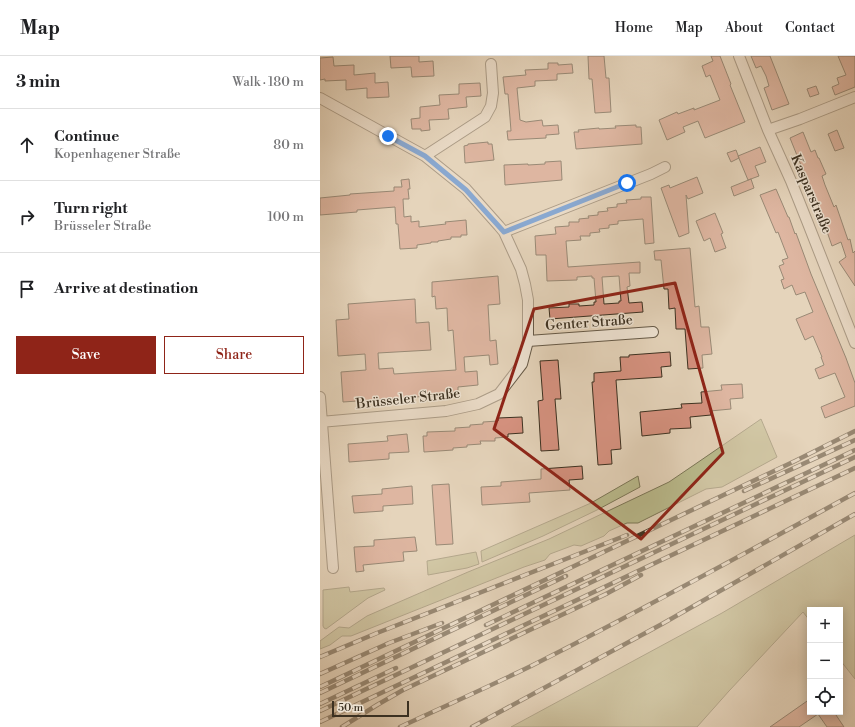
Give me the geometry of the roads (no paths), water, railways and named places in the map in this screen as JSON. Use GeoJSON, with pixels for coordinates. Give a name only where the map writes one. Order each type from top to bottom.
{"type":"FeatureCollection","features":[{"type":"Feature","properties":{"kind":"street","name":"Kasparstraße"},"geometry":{"type":"LineString","coordinates":[[739,56],[768,130],[799,201],[855,343]]}},
{"type":"Feature","properties":{"kind":"street"},"geometry":{"type":"LineString","coordinates":[[425,156],[484,116],[490,106],[493,93],[491,64]]}},
{"type":"Feature","properties":{"kind":"street"},"geometry":{"type":"LineString","coordinates":[[768,130],[855,96]]}},
{"type":"Feature","properties":{"kind":"street","name":"Brüsseler Straße"},"geometry":{"type":"LineString","coordinates":[[320,98],[425,156],[466,190],[504,232],[520,264],[528,300],[528,341],[522,364],[499,394],[478,404],[446,411],[321,422]]}},
{"type":"Feature","properties":{"kind":"street"},"geometry":{"type":"LineString","coordinates":[[504,232],[651,174],[665,167]]}},
{"type":"Feature","properties":{"kind":"street","name":"Genter Straße"},"geometry":{"type":"LineString","coordinates":[[528,341],[653,332]]}},
{"type":"Feature","properties":{"kind":"street"},"geometry":{"type":"LineString","coordinates":[[320,397],[333,568]]}},
{"type":"Feature","properties":{"kind":"railway"},"geometry":{"type":"LineString","coordinates":[[320,687],[855,431]]}},
{"type":"Feature","properties":{"kind":"railway"},"geometry":{"type":"LineString","coordinates":[[744,491],[855,440]]}},
{"type":"Feature","properties":{"kind":"railway"},"geometry":{"type":"LineString","coordinates":[[486,625],[855,450]]}},
{"type":"Feature","properties":{"kind":"railway"},"geometry":{"type":"LineString","coordinates":[[320,711],[855,457]]}},
{"type":"Feature","properties":{"kind":"railway"},"geometry":{"type":"LineString","coordinates":[[320,722],[855,468]]}},
{"type":"Feature","properties":{"kind":"railway"},"geometry":{"type":"LineString","coordinates":[[400,727],[513,675],[611,625],[855,493]]}},
{"type":"Feature","properties":{"kind":"railway"},"geometry":{"type":"LineString","coordinates":[[472,727],[662,624],[855,514]]}},
{"type":"Feature","properties":{"kind":"railway"},"geometry":{"type":"LineString","coordinates":[[320,657],[377,633],[627,535]]}},
{"type":"Feature","properties":{"kind":"railway"},"geometry":{"type":"LineString","coordinates":[[342,727],[403,690],[606,594],[641,575]]}},
{"type":"Feature","properties":{"kind":"railway"},"geometry":{"type":"LineString","coordinates":[[320,693],[566,576]]}},
{"type":"Feature","properties":{"kind":"railway"},"geometry":{"type":"LineString","coordinates":[[320,674],[389,643],[442,623]]}},
{"type":"Feature","properties":{"kind":"railway"},"geometry":{"type":"LineString","coordinates":[[320,704],[396,668]]}}]}
